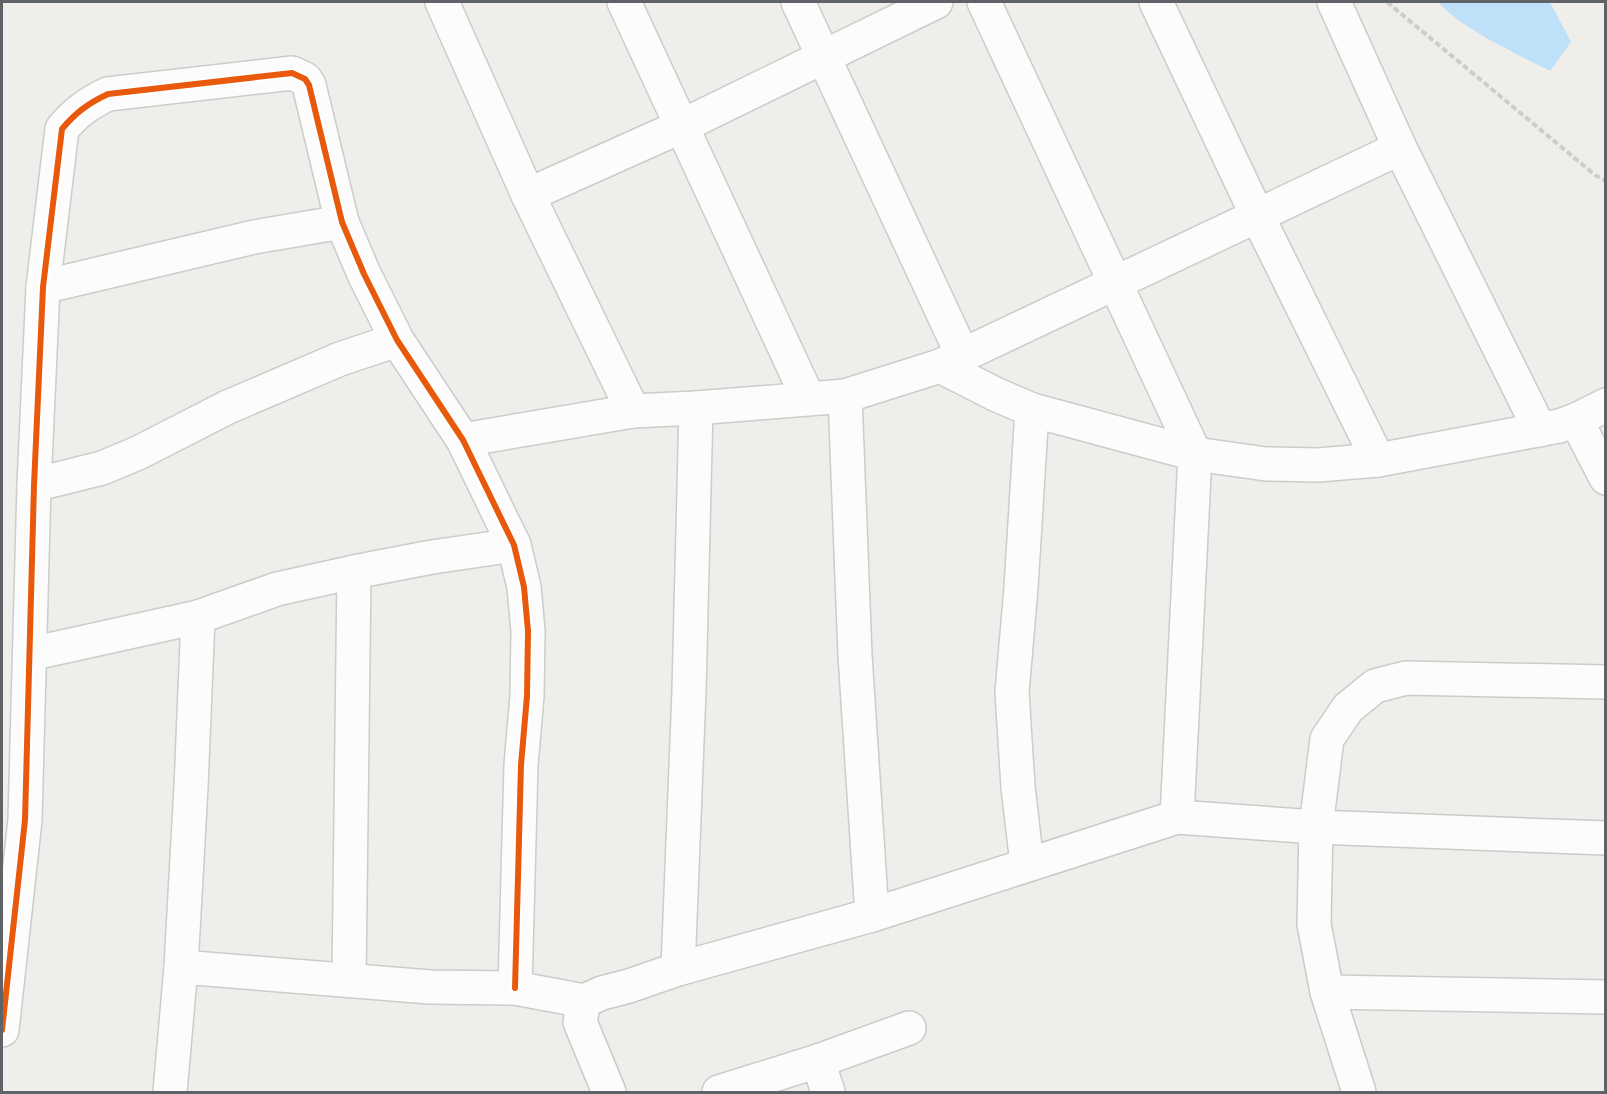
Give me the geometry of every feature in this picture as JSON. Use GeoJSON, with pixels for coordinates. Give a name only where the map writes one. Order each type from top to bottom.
{"type":"FeatureCollection","features":[{"type":"Feature","properties":{"kind":"street"},"geometry":{"type":"LineString","coordinates":[[442,2],[528,195],[633,411]]}},
{"type":"Feature","properties":{"kind":"street"},"geometry":{"type":"LineString","coordinates":[[624,2],[808,398]]}},
{"type":"Feature","properties":{"kind":"street"},"geometry":{"type":"LineString","coordinates":[[798,2],[823,55],[951,360],[995,394],[1032,410],[1195,454],[1266,464],[1318,465],[1378,460],[1540,429],[1576,420],[1605,405]]}},
{"type":"Feature","properties":{"kind":"street"},"geometry":{"type":"LineString","coordinates":[[528,195],[682,126],[823,55],[936,2]]}},
{"type":"Feature","properties":{"kind":"street"},"geometry":{"type":"LineString","coordinates":[[984,2],[1195,454],[1176,817]]}},
{"type":"Feature","properties":{"kind":"street"},"geometry":{"type":"LineString","coordinates":[[1156,2],[1257,216],[1378,460]]}},
{"type":"Feature","properties":{"kind":"street"},"geometry":{"type":"LineString","coordinates":[[1334,2],[1400,148],[1540,429]]}},
{"type":"Feature","properties":{"kind":"street"},"geometry":{"type":"LineString","coordinates":[[2,1030],[25,820],[34,485],[43,287],[62,129],[85,105],[108,94],[284,74],[298,75],[309,85],[342,222],[364,274],[397,340],[463,440],[514,545],[524,587],[528,631],[527,696],[521,765],[515,988]]}},
{"type":"Feature","properties":{"kind":"street"},"geometry":{"type":"LineString","coordinates":[[463,440],[633,411],[845,396],[951,360],[1400,148]]}},
{"type":"Feature","properties":{"kind":"street"},"geometry":{"type":"LineString","coordinates":[[43,287],[254,237],[342,222]]}},
{"type":"Feature","properties":{"kind":"street"},"geometry":{"type":"LineString","coordinates":[[34,485],[102,468],[138,453],[228,407],[340,359],[397,340]]}},
{"type":"Feature","properties":{"kind":"street"},"geometry":{"type":"LineString","coordinates":[[845,396],[855,655],[872,915]]}},
{"type":"Feature","properties":{"kind":"street"},"geometry":{"type":"LineString","coordinates":[[678,969],[689,691],[696,408]]}},
{"type":"Feature","properties":{"kind":"street"},"geometry":{"type":"LineString","coordinates":[[1028,864],[1018,787],[1012,692],[1022,588],[1032,410]]}},
{"type":"Feature","properties":{"kind":"street"},"geometry":{"type":"LineString","coordinates":[[1576,420],[1605,478]]}},
{"type":"Feature","properties":{"kind":"street"},"geometry":{"type":"LineString","coordinates":[[30,654],[198,617],[277,589],[432,557],[514,545]]}},
{"type":"Feature","properties":{"kind":"street"},"geometry":{"type":"LineString","coordinates":[[349,979],[354,572]]}},
{"type":"Feature","properties":{"kind":"street"},"geometry":{"type":"LineString","coordinates":[[170,1092],[181,967],[198,617]]}},
{"type":"Feature","properties":{"kind":"street"},"geometry":{"type":"LineString","coordinates":[[1359,1092],[1327,992],[1314,924],[1316,826],[1327,739],[1348,708],[1376,686],[1406,678],[1605,682]]}},
{"type":"Feature","properties":{"kind":"street"},"geometry":{"type":"LineString","coordinates":[[181,967],[430,987],[515,988],[584,1001],[678,969],[872,915],[1176,817],[1316,826],[1605,838]]}},
{"type":"Feature","properties":{"kind":"street"},"geometry":{"type":"LineString","coordinates":[[1327,992],[1605,997]]}},
{"type":"Feature","properties":{"kind":"street"},"geometry":{"type":"LineString","coordinates":[[584,1001],[580,1022],[609,1092]]}},
{"type":"Feature","properties":{"kind":"street"},"geometry":{"type":"LineString","coordinates":[[719,1092],[818,1061],[909,1028]]}},
{"type":"Feature","properties":{"kind":"street"},"geometry":{"type":"LineString","coordinates":[[818,1061],[828,1092]]}},
{"type":"Feature","properties":{"kind":"path"},"geometry":{"type":"LineString","coordinates":[[1386,2],[1605,181]]}},
{"type":"Feature","properties":{"kind":"water"},"geometry":{"type":"Polygon","coordinates":[[[1438,2],[1550,2],[1571,42],[1550,71],[1475,31],[1438,2]]]}},
{"type":"Feature","properties":{"kind":"cycle path"},"geometry":{"type":"LineString","coordinates":[[2,1030],[25,820],[34,485],[43,287],[62,129],[83,108],[108,94],[292,73],[305,79],[309,85],[342,222],[364,274],[397,340],[463,440],[514,545],[524,587],[528,631],[527,696],[521,765],[515,988]]}}]}
